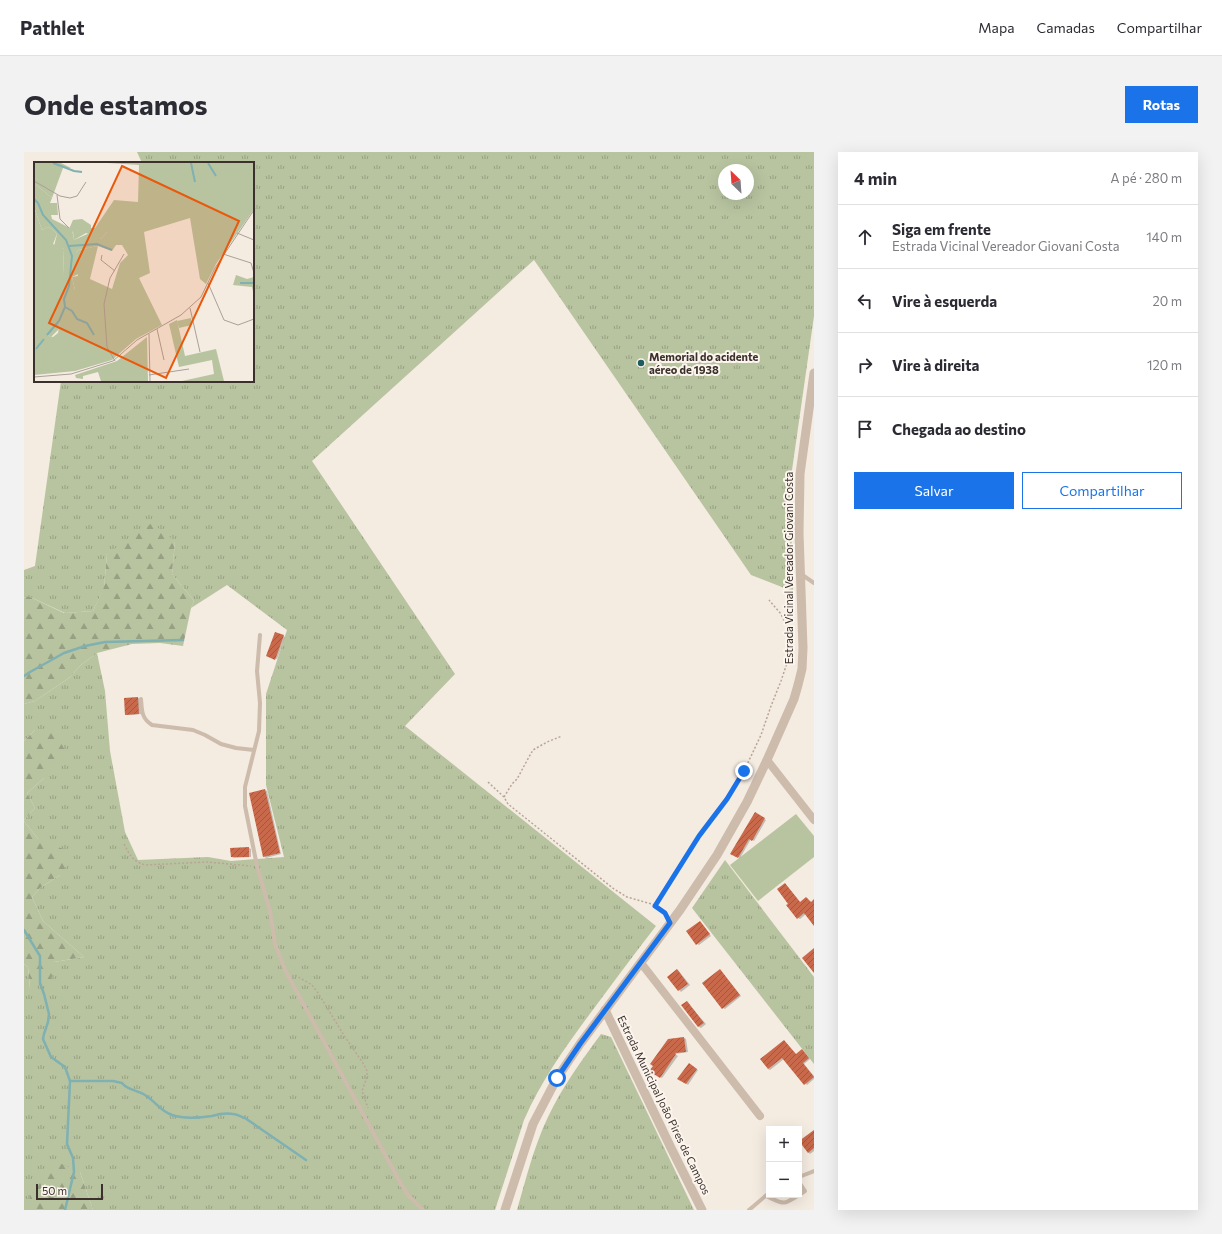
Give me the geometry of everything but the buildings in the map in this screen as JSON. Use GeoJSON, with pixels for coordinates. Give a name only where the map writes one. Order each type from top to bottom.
{"type":"FeatureCollection","features":[{"type":"Feature","properties":{"kind":"street","name":"Estrada Vicinal Vereador Giovani Costa"},"geometry":{"type":"LineString","coordinates":[[505,1210],[528,1138],[539,1111],[557,1078],[580,1044],[641,963],[710,867],[747,802],[794,699],[802,669],[803,648],[799,533],[800,474],[814,376]]}},
{"type":"Feature","properties":{"kind":"street"},"geometry":{"type":"LineString","coordinates":[[767,760],[814,820]]}},
{"type":"Feature","properties":{"kind":"street"},"geometry":{"type":"LineString","coordinates":[[641,963],[760,1116]]}},
{"type":"Feature","properties":{"kind":"street","name":"Estrada Municipal João Pires de Campos"},"geometry":{"type":"LineString","coordinates":[[606,1010],[702,1210]]}},
{"type":"Feature","properties":{"kind":"lane"},"geometry":{"type":"LineString","coordinates":[[801,574],[814,583]]}},
{"type":"Feature","properties":{"kind":"lane"},"geometry":{"type":"LineString","coordinates":[[260,635],[257,671],[260,703],[259,725],[245,787],[245,806],[257,866],[270,911],[275,944],[285,970],[400,1184],[408,1195],[423,1210]]}},
{"type":"Feature","properties":{"kind":"lane"},"geometry":{"type":"LineString","coordinates":[[141,699],[143,715],[146,721],[152,725],[192,730],[221,744],[236,748],[254,750]]}},
{"type":"Feature","properties":{"kind":"lane"},"geometry":{"type":"LineString","coordinates":[[802,1176],[814,1171]]}},
{"type":"Feature","properties":{"kind":"lane"},"geometry":{"type":"LineString","coordinates":[[749,1210],[766,1195]]}},
{"type":"Feature","properties":{"kind":"lane"},"geometry":{"type":"LineString","coordinates":[[774,1198],[782,1203],[788,1202],[794,1198]]}},
{"type":"Feature","properties":{"kind":"path"},"geometry":{"type":"LineString","coordinates":[[655,906],[699,836],[727,799],[744,771],[761,735],[790,654],[790,633],[781,614],[769,600]]}},
{"type":"Feature","properties":{"kind":"path"},"geometry":{"type":"LineString","coordinates":[[504,796],[517,779],[533,750],[562,736]]}},
{"type":"Feature","properties":{"kind":"path"},"geometry":{"type":"LineString","coordinates":[[488,782],[504,796],[508,804],[622,895],[655,906],[665,913],[670,923]]}},
{"type":"Feature","properties":{"kind":"path"},"geometry":{"type":"LineString","coordinates":[[124,844],[130,856],[137,863],[145,865],[207,862],[257,866]]}},
{"type":"Feature","properties":{"kind":"path"},"geometry":{"type":"LineString","coordinates":[[285,970],[312,985],[345,1037],[363,1062],[367,1071],[367,1077],[362,1091],[370,1112]]}},
{"type":"Feature","properties":{"kind":"green space"},"geometry":{"type":"Polygon","coordinates":[[[137,152],[814,152],[814,316],[792,470],[791,517],[793,590],[751,575],[534,260],[312,461],[455,674],[405,726],[656,926],[575,1034],[539,1090],[524,1120],[495,1210],[93,1210],[80,1172],[30,1191],[30,1210],[24,1210],[24,964],[28,967],[30,988],[54,962],[84,957],[43,921],[32,897],[40,888],[60,875],[38,839],[24,821],[35,808],[27,793],[44,778],[35,730],[24,741],[24,704],[35,701],[69,678],[81,665],[97,653],[105,691],[110,751],[125,832],[138,860],[208,857],[231,861],[284,857],[266,785],[266,694],[287,630],[227,585],[191,608],[194,601],[172,574],[175,541],[107,554],[104,588],[93,611],[65,613],[28,596],[24,598],[24,570],[35,566],[61,382],[254,382],[254,162],[142,162],[137,152]]]}},
{"type":"Feature","properties":{"kind":"green space"},"geometry":{"type":"Polygon","coordinates":[[[152,523],[175,541],[172,574],[194,601],[191,608],[183,646],[160,643],[132,644],[97,653],[81,665],[69,678],[35,701],[24,704],[24,598],[28,596],[64,613],[93,611],[104,587],[107,554],[152,523]]]}},
{"type":"Feature","properties":{"kind":"green space"},"geometry":{"type":"Polygon","coordinates":[[[35,730],[55,733],[66,752],[44,778],[27,793],[35,808],[24,820],[24,741],[35,730]]]}},
{"type":"Feature","properties":{"kind":"green space"},"geometry":{"type":"Polygon","coordinates":[[[796,814],[814,836],[814,857],[758,901],[730,865],[796,814]]]}},
{"type":"Feature","properties":{"kind":"green space"},"geometry":{"type":"Polygon","coordinates":[[[24,821],[38,839],[66,850],[67,865],[60,875],[40,888],[32,897],[43,921],[84,957],[54,962],[51,982],[30,988],[28,967],[24,964],[24,821]]]}},
{"type":"Feature","properties":{"kind":"green space"},"geometry":{"type":"Polygon","coordinates":[[[725,860],[814,977],[814,1064],[692,908],[725,860]]]}},
{"type":"Feature","properties":{"kind":"green space"},"geometry":{"type":"Polygon","coordinates":[[[601,1034],[611,1037],[694,1210],[517,1210],[534,1151],[548,1117],[566,1084],[601,1034]]]}},
{"type":"Feature","properties":{"kind":"green space"},"geometry":{"type":"Polygon","coordinates":[[[62,1164],[80,1172],[93,1210],[30,1210],[30,1191],[48,1165],[62,1164]]]}},
{"type":"Feature","properties":{"kind":"waterway"},"geometry":{"type":"LineString","coordinates":[[24,676],[64,653],[85,646],[105,642],[183,640]]}},
{"type":"Feature","properties":{"kind":"waterway"},"geometry":{"type":"LineString","coordinates":[[24,930],[40,956],[40,983],[49,1014],[43,1039],[51,1057],[65,1067],[70,1081],[67,1144],[73,1158],[74,1172],[65,1210]]}},
{"type":"Feature","properties":{"kind":"waterway"},"geometry":{"type":"LineString","coordinates":[[70,1081],[113,1081],[122,1083],[127,1087],[145,1095],[168,1114],[187,1118],[236,1114],[245,1118],[306,1160]]}},
{"type":"Feature","properties":{"kind":"place","name":"Memorial do acidente aéreo de 1938"},"geometry":{"type":"Point","coordinates":[641,363]}},
{"type":"Feature","properties":{"kind":"route"},"geometry":{"type":"LineString","coordinates":[[557,1078],[580,1044],[670,923],[665,913],[655,906],[699,836],[727,799],[744,771]]}}]}
